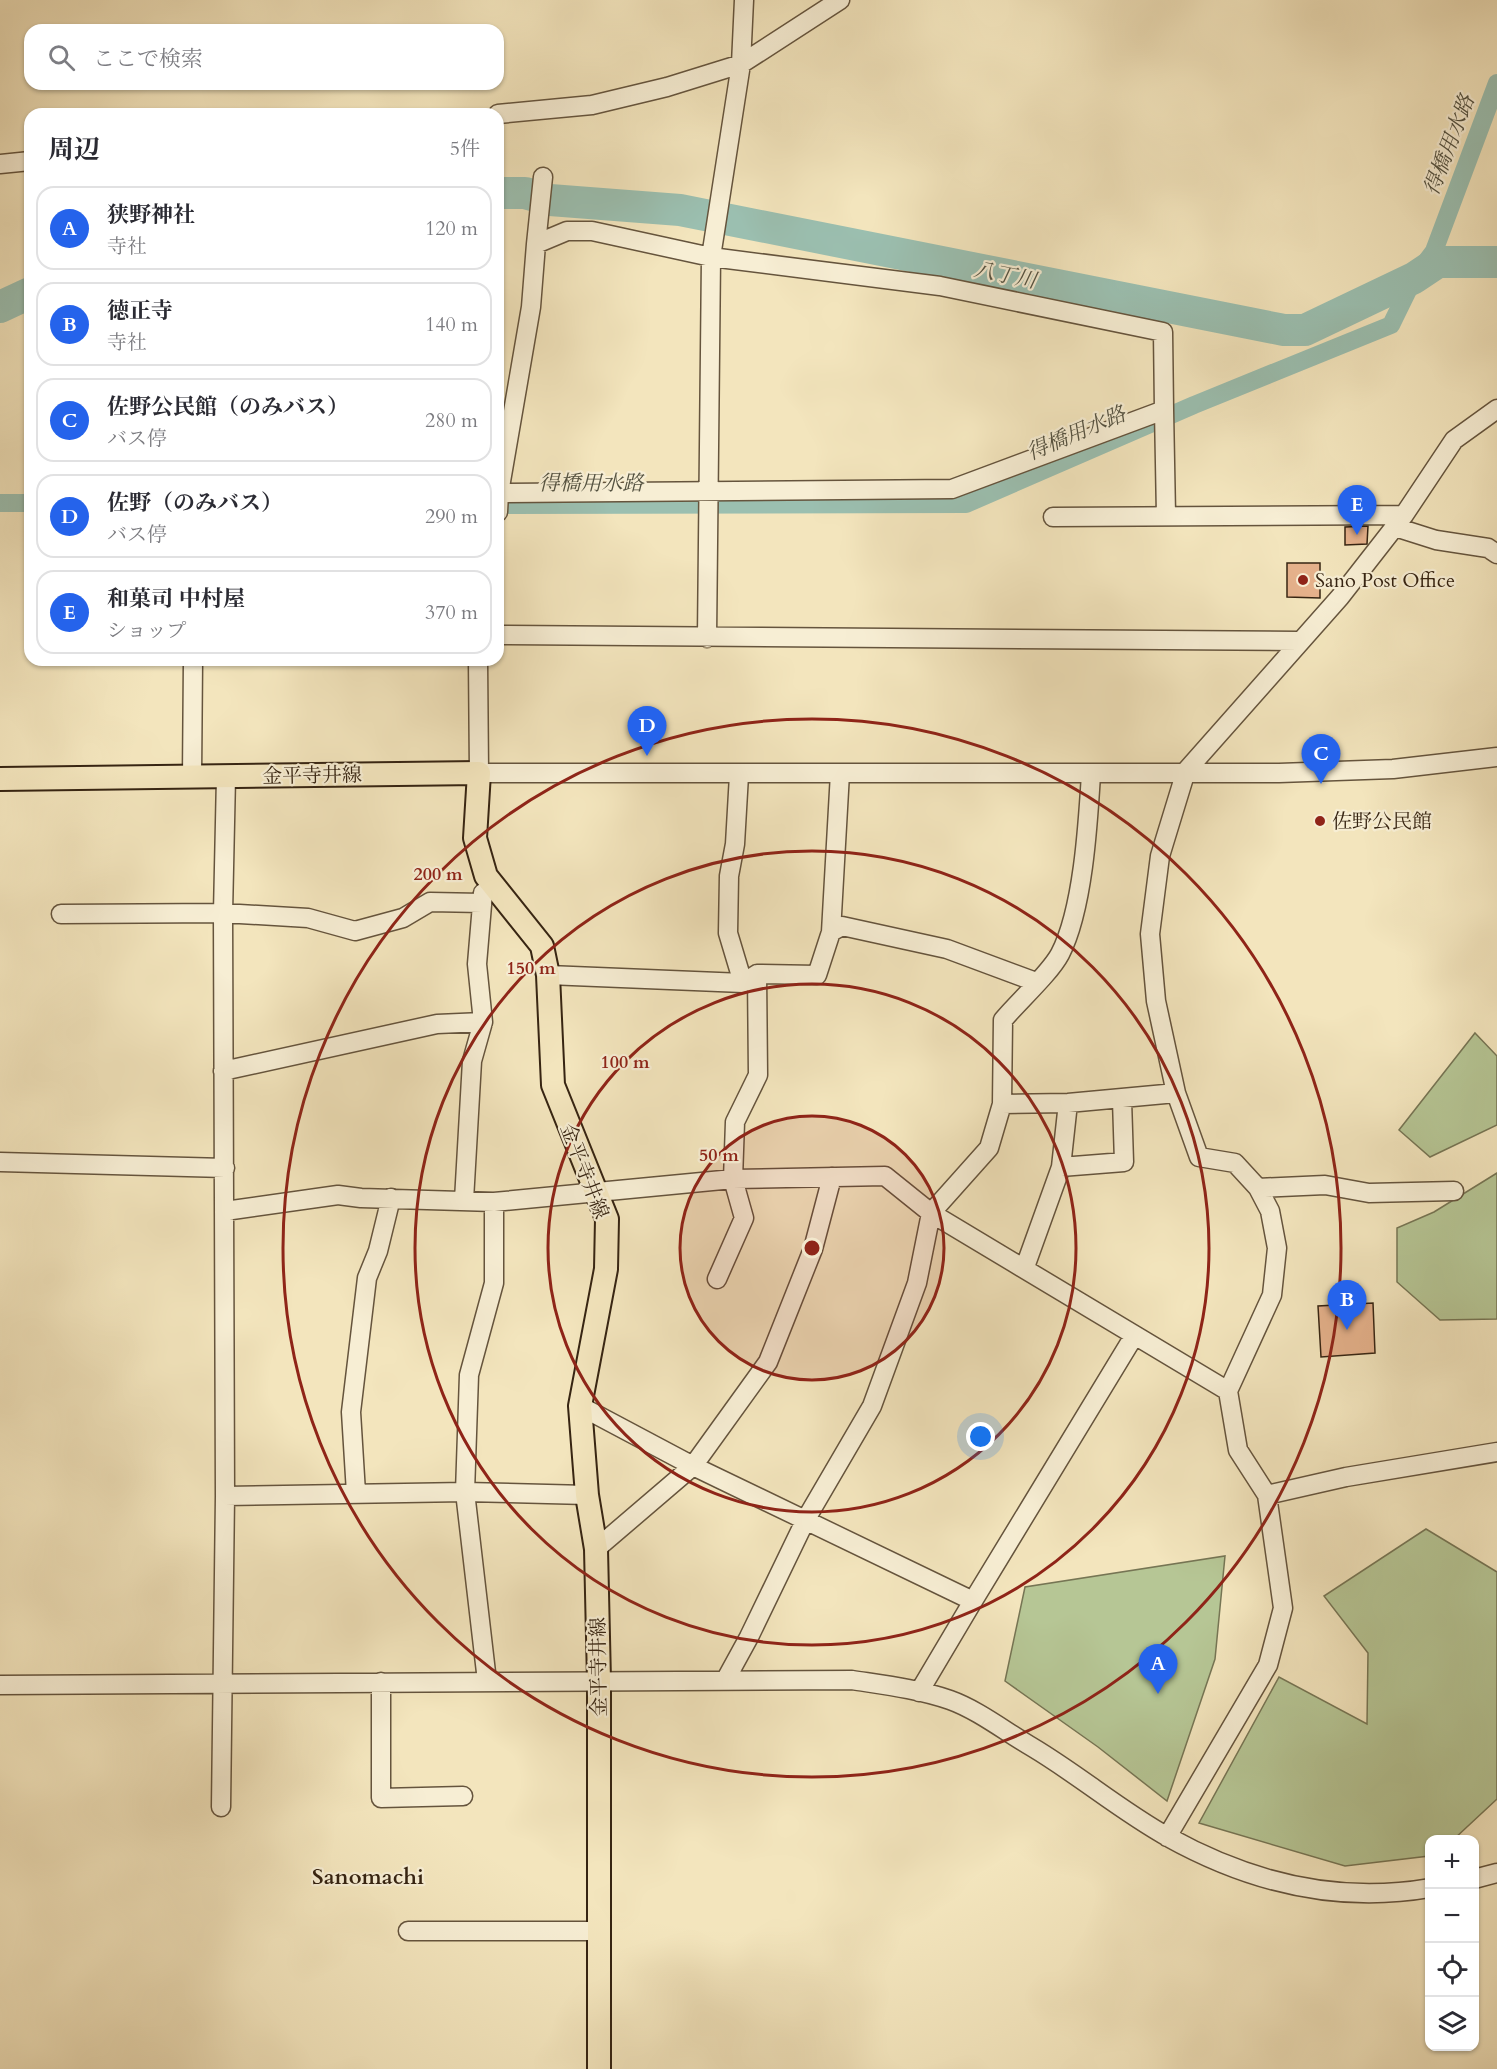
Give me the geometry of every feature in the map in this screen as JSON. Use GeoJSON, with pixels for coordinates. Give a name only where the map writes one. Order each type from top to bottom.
{"type":"FeatureCollection","features":[{"type":"Feature","properties":{"kind":"main road","name":"金平寺井線"},"geometry":{"type":"LineString","coordinates":[[0,779],[479,773],[475,838],[486,876],[542,946],[548,975],[553,1085],[607,1219],[606,1269],[580,1406],[587,1496],[596,1549],[599,1681],[599,2069]]}},
{"type":"Feature","properties":{"kind":"street"},"geometry":{"type":"LineString","coordinates":[[707,638],[711,257],[741,64],[744,0]]}},
{"type":"Feature","properties":{"kind":"street"},"geometry":{"type":"LineString","coordinates":[[504,113],[592,105],[667,87],[741,64],[840,0]]}},
{"type":"Feature","properties":{"kind":"street"},"geometry":{"type":"LineString","coordinates":[[0,164],[24,162]]}},
{"type":"Feature","properties":{"kind":"street"},"geometry":{"type":"LineString","coordinates":[[504,468],[531,308],[543,177]]}},
{"type":"Feature","properties":{"kind":"street"},"geometry":{"type":"LineString","coordinates":[[536,244],[567,231],[592,231],[711,257],[940,286],[1163,332],[1166,516]]}},
{"type":"Feature","properties":{"kind":"street"},"geometry":{"type":"LineString","coordinates":[[1167,1837],[1268,1665],[1283,1608],[1267,1495],[1238,1450],[1228,1391],[1272,1295],[1278,1248],[1270,1211],[1258,1188],[1235,1163],[1200,1157],[1176,1093],[1156,1001],[1150,934],[1160,856],[1186,771],[1298,641],[1340,597],[1399,521],[1454,440],[1497,409]]}},
{"type":"Feature","properties":{"kind":"street"},"geometry":{"type":"LineString","coordinates":[[504,504],[710,500],[952,489],[1164,410]]}},
{"type":"Feature","properties":{"kind":"street"},"geometry":{"type":"LineString","coordinates":[[1053,517],[1166,516],[1399,521],[1436,540],[1488,548],[1497,554]]}},
{"type":"Feature","properties":{"kind":"street"},"geometry":{"type":"LineString","coordinates":[[504,635],[1298,641]]}},
{"type":"Feature","properties":{"kind":"street"},"geometry":{"type":"LineString","coordinates":[[192,778],[193,666]]}},
{"type":"Feature","properties":{"kind":"street"},"geometry":{"type":"LineString","coordinates":[[478,666],[479,773],[739,775],[1091,774],[1186,771],[1279,773],[1393,769],[1497,757]]}},
{"type":"Feature","properties":{"kind":"street"},"geometry":{"type":"LineString","coordinates":[[548,975],[750,979],[817,975],[824,946],[831,932],[840,773]]}},
{"type":"Feature","properties":{"kind":"street"},"geometry":{"type":"LineString","coordinates":[[726,1679],[806,1519],[872,1406],[917,1283],[931,1213],[989,1148],[1002,1104],[1003,1020],[1059,955],[1069,929],[1088,819],[1091,774]]}},
{"type":"Feature","properties":{"kind":"street"},"geometry":{"type":"LineString","coordinates":[[717,1279],[744,1218],[733,1179],[735,1122],[758,1075],[750,979],[728,933],[729,876],[735,844],[739,775]]}},
{"type":"Feature","properties":{"kind":"street"},"geometry":{"type":"LineString","coordinates":[[221,1807],[225,1496],[223,913],[226,777]]}},
{"type":"Feature","properties":{"kind":"street"},"geometry":{"type":"LineString","coordinates":[[464,1200],[472,1061],[483,1022],[477,963],[486,876]]}},
{"type":"Feature","properties":{"kind":"street"},"geometry":{"type":"LineString","coordinates":[[62,914],[223,913],[308,918],[355,931],[403,918],[430,903],[482,903]]}},
{"type":"Feature","properties":{"kind":"street"},"geometry":{"type":"LineString","coordinates":[[831,932],[842,926],[946,949],[1036,982]]}},
{"type":"Feature","properties":{"kind":"street"},"geometry":{"type":"LineString","coordinates":[[223,1071],[437,1024],[483,1022]]}},
{"type":"Feature","properties":{"kind":"street"},"geometry":{"type":"LineString","coordinates":[[1002,1104],[1122,1100],[1176,1093]]}},
{"type":"Feature","properties":{"kind":"street"},"geometry":{"type":"LineString","coordinates":[[1060,1167],[1124,1162],[1122,1100]]}},
{"type":"Feature","properties":{"kind":"street"},"geometry":{"type":"LineString","coordinates":[[1024,1267],[1060,1167],[1068,1103]]}},
{"type":"Feature","properties":{"kind":"street"},"geometry":{"type":"LineString","coordinates":[[0,1162],[225,1168]]}},
{"type":"Feature","properties":{"kind":"street"},"geometry":{"type":"LineString","coordinates":[[225,1210],[338,1195],[494,1202],[733,1179],[885,1176],[931,1213],[1228,1391]]}},
{"type":"Feature","properties":{"kind":"street"},"geometry":{"type":"LineString","coordinates":[[596,1549],[693,1466],[768,1362],[813,1249],[832,1177]]}},
{"type":"Feature","properties":{"kind":"street"},"geometry":{"type":"LineString","coordinates":[[1258,1188],[1325,1185],[1370,1193],[1454,1191]]}},
{"type":"Feature","properties":{"kind":"street"},"geometry":{"type":"LineString","coordinates":[[356,1492],[351,1412],[367,1278],[378,1251],[391,1198]]}},
{"type":"Feature","properties":{"kind":"street"},"geometry":{"type":"LineString","coordinates":[[487,1681],[465,1492],[469,1375],[494,1283],[494,1202]]}},
{"type":"Feature","properties":{"kind":"street"},"geometry":{"type":"LineString","coordinates":[[919,1692],[1134,1336]]}},
{"type":"Feature","properties":{"kind":"street"},"geometry":{"type":"LineString","coordinates":[[580,1406],[693,1466],[973,1601]]}},
{"type":"Feature","properties":{"kind":"street"},"geometry":{"type":"LineString","coordinates":[[1267,1495],[1346,1477],[1497,1452]]}},
{"type":"Feature","properties":{"kind":"street"},"geometry":{"type":"LineString","coordinates":[[225,1496],[356,1492],[465,1492],[587,1496]]}},
{"type":"Feature","properties":{"kind":"street"},"geometry":{"type":"LineString","coordinates":[[0,1685],[852,1680],[951,1700],[1059,1763],[1167,1837],[1236,1870],[1321,1892],[1369,1894],[1425,1888]]}},
{"type":"Feature","properties":{"kind":"street"},"geometry":{"type":"LineString","coordinates":[[381,1682],[381,1798],[463,1796]]}},
{"type":"Feature","properties":{"kind":"street"},"geometry":{"type":"LineString","coordinates":[[1479,1877],[1497,1873]]}},
{"type":"Feature","properties":{"kind":"street"},"geometry":{"type":"LineString","coordinates":[[408,1931],[598,1931]]}},
{"type":"Feature","properties":{"kind":"green space"},"geometry":{"type":"Polygon","coordinates":[[[1475,1033],[1497,1056],[1497,1125],[1430,1157],[1399,1130],[1475,1033]]]}},
{"type":"Feature","properties":{"kind":"green space"},"geometry":{"type":"Polygon","coordinates":[[[1497,1173],[1497,1319],[1440,1320],[1397,1282],[1397,1228],[1434,1212],[1497,1173]]]}},
{"type":"Feature","properties":{"kind":"green space"},"geometry":{"type":"Polygon","coordinates":[[[1426,1529],[1497,1572],[1497,1799],[1458,1835],[1425,1835],[1425,1856],[1345,1866],[1199,1823],[1279,1677],[1367,1724],[1368,1653],[1324,1596],[1426,1529]]]}},
{"type":"Feature","properties":{"kind":"green space"},"geometry":{"type":"Polygon","coordinates":[[[1225,1556],[1215,1659],[1167,1801],[1098,1747],[1005,1681],[1025,1587],[1225,1556]]]}},
{"type":"Feature","properties":{"kind":"building"},"geometry":{"type":"Polygon","coordinates":[[[1368,526],[1367,544],[1345,545],[1345,527],[1368,526]]]}},
{"type":"Feature","properties":{"kind":"building"},"geometry":{"type":"Polygon","coordinates":[[[1287,563],[1320,563],[1320,598],[1287,597],[1287,563]]]}},
{"type":"Feature","properties":{"kind":"building"},"geometry":{"type":"Polygon","coordinates":[[[1373,1303],[1375,1353],[1321,1357],[1318,1306],[1373,1303]]]}},
{"type":"Feature","properties":{"kind":"waterway","name":"得橋用水路"},"geometry":{"type":"LineString","coordinates":[[504,505],[966,504],[1194,405],[1391,325],[1414,278],[1434,251],[1497,83]]}},
{"type":"Feature","properties":{"kind":"waterway","name":"八丁川"},"geometry":{"type":"LineString","coordinates":[[504,193],[525,193],[550,200],[680,210],[1284,330],[1305,330],[1414,278],[1438,262],[1497,262]]}},
{"type":"Feature","properties":{"kind":"waterway","name":"八丁川"},"geometry":{"type":"LineString","coordinates":[[0,307],[24,296]]}},
{"type":"Feature","properties":{"kind":"waterway","name":"得橋用水路"},"geometry":{"type":"LineString","coordinates":[[0,503],[24,503]]}},
{"type":"Feature","properties":{"kind":"place","name":"和菓司 中村屋"},"geometry":{"type":"Point","coordinates":[1357,535]}},
{"type":"Feature","properties":{"kind":"place","name":"Sano Post Office"},"geometry":{"type":"Point","coordinates":[1303,580]}},
{"type":"Feature","properties":{"kind":"place","name":"佐野（のみバス）"},"geometry":{"type":"Point","coordinates":[647,756]}},
{"type":"Feature","properties":{"kind":"place","name":"佐野公民館（のみバス）"},"geometry":{"type":"Point","coordinates":[1321,784]}},
{"type":"Feature","properties":{"kind":"place","name":"佐野公民館"},"geometry":{"type":"Point","coordinates":[1320,821]}},
{"type":"Feature","properties":{"kind":"place","name":"徳正寺"},"geometry":{"type":"Point","coordinates":[1347,1330]}},
{"type":"Feature","properties":{"kind":"place","name":"狭野神社"},"geometry":{"type":"Point","coordinates":[1158,1694]}},
{"type":"Feature","properties":{"kind":"district","name":"Sanomachi"},"geometry":{"type":"Point","coordinates":[368,1876]}}]}
